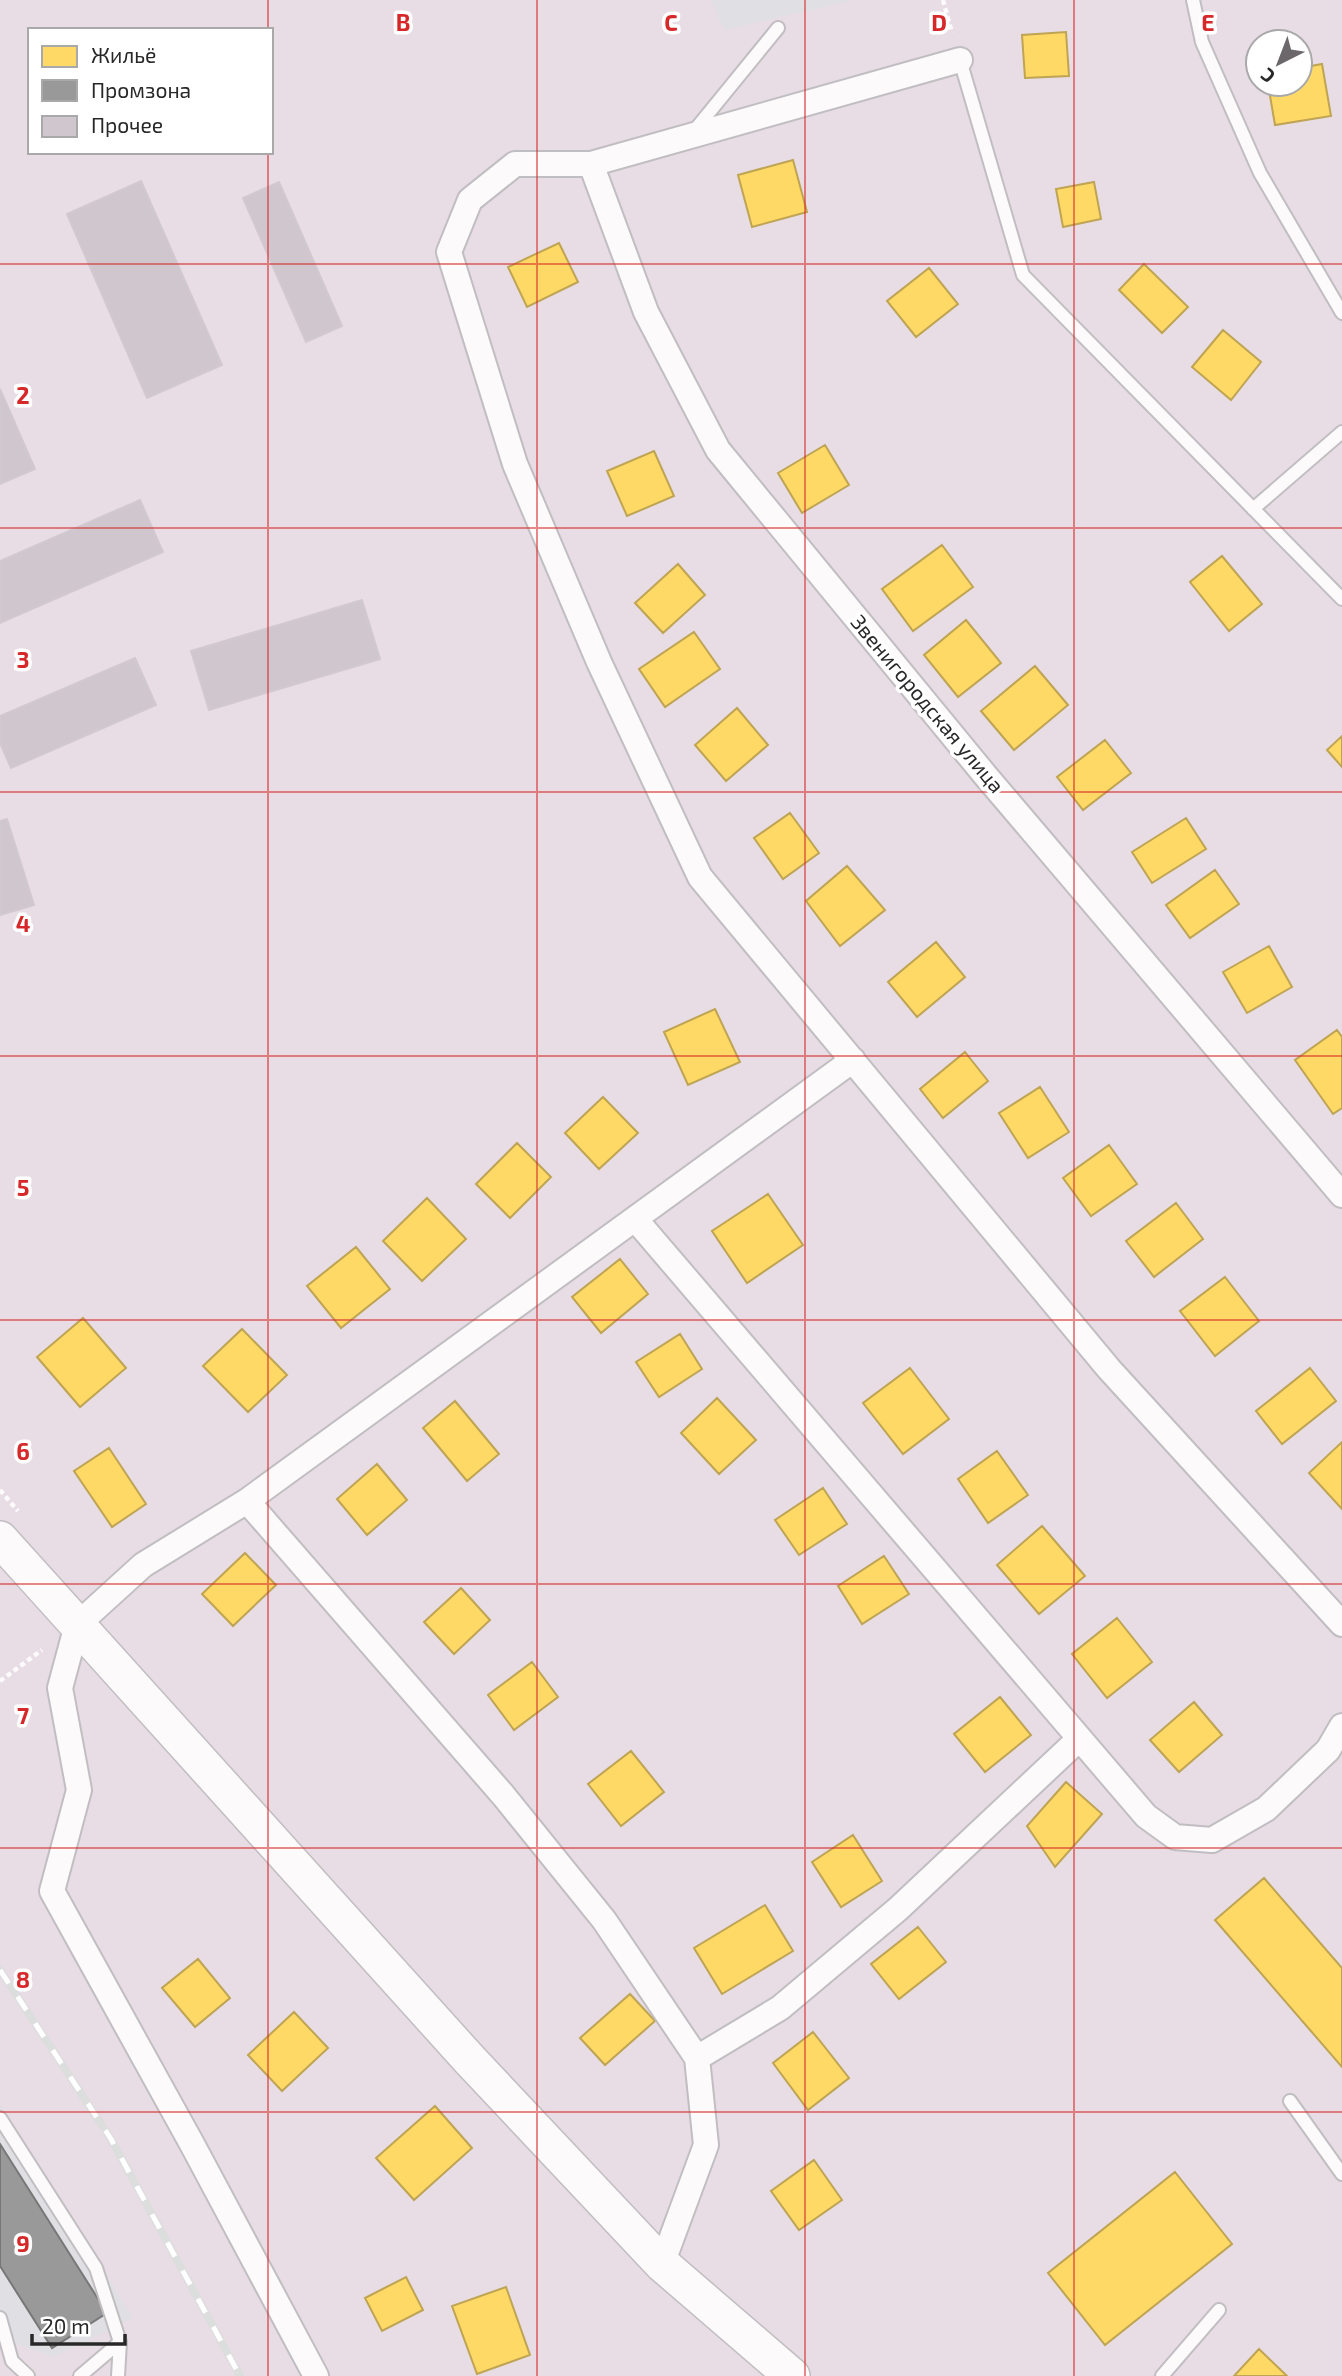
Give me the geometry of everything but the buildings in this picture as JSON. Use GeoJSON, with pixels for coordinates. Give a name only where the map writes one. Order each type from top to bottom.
{"type":"FeatureCollection","features":[{"type":"Feature","properties":{"kind":"street"},"geometry":{"type":"LineString","coordinates":[[960,60],[591,164],[515,164],[470,200],[449,252],[515,464],[600,662],[700,877],[1109,1369],[1342,1624]]}},
{"type":"Feature","properties":{"kind":"street","name":"Звенигородская улица"},"geometry":{"type":"LineString","coordinates":[[591,164],[646,312],[718,450],[985,775],[1342,1195]]}},
{"type":"Feature","properties":{"kind":"street"},"geometry":{"type":"LineString","coordinates":[[316,2376],[199,2155],[52,1891],[79,1790],[60,1688],[76,1625],[142,1565],[247,1501],[853,1060]]}},
{"type":"Feature","properties":{"kind":"street"},"geometry":{"type":"LineString","coordinates":[[636,1220],[1146,1816],[1175,1837],[1212,1840],[1266,1810],[1328,1751],[1342,1726]]}},
{"type":"Feature","properties":{"kind":"street"},"geometry":{"type":"LineString","coordinates":[[247,1501],[503,1795],[604,1920],[697,2058],[706,2145],[662,2264]]}},
{"type":"Feature","properties":{"kind":"street"},"geometry":{"type":"LineString","coordinates":[[0,1539],[469,2059],[662,2264],[792,2376]]}},
{"type":"Feature","properties":{"kind":"street"},"geometry":{"type":"LineString","coordinates":[[697,2058],[780,2008],[898,1909],[1079,1739]]}},
{"type":"Feature","properties":{"kind":"lane"},"geometry":{"type":"LineString","coordinates":[[1194,0],[1202,42],[1260,173],[1342,313]]}},
{"type":"Feature","properties":{"kind":"lane"},"geometry":{"type":"LineString","coordinates":[[690,136],[778,28]]}},
{"type":"Feature","properties":{"kind":"lane"},"geometry":{"type":"LineString","coordinates":[[960,60],[1023,275],[1342,599]]}},
{"type":"Feature","properties":{"kind":"lane"},"geometry":{"type":"LineString","coordinates":[[1253,509],[1342,432]]}},
{"type":"Feature","properties":{"kind":"lane"},"geometry":{"type":"LineString","coordinates":[[1290,2101],[1342,2174]]}},
{"type":"Feature","properties":{"kind":"lane"},"geometry":{"type":"LineString","coordinates":[[0,2118],[96,2268],[120,2342],[118,2376]]}},
{"type":"Feature","properties":{"kind":"lane"},"geometry":{"type":"LineString","coordinates":[[1162,2376],[1219,2310]]}},
{"type":"Feature","properties":{"kind":"lane"},"geometry":{"type":"LineString","coordinates":[[0,2319],[12,2361],[28,2376]]}},
{"type":"Feature","properties":{"kind":"lane"},"geometry":{"type":"LineString","coordinates":[[80,2376],[120,2342]]}},
{"type":"Feature","properties":{"kind":"path"},"geometry":{"type":"LineString","coordinates":[[943,0],[960,60]]}},
{"type":"Feature","properties":{"kind":"shaded area"},"geometry":{"type":"Polygon","coordinates":[[[711,0],[853,0],[724,30],[711,0]]]}},
{"type":"Feature","properties":{"kind":"shaded area"},"geometry":{"type":"Polygon","coordinates":[[[0,2105],[133,2318],[54,2357],[0,2338],[0,2105]]]}},
{"type":"Feature","properties":{"kind":"railway"},"geometry":{"type":"LineString","coordinates":[[0,1970],[111,2139],[240,2376]]}}]}
